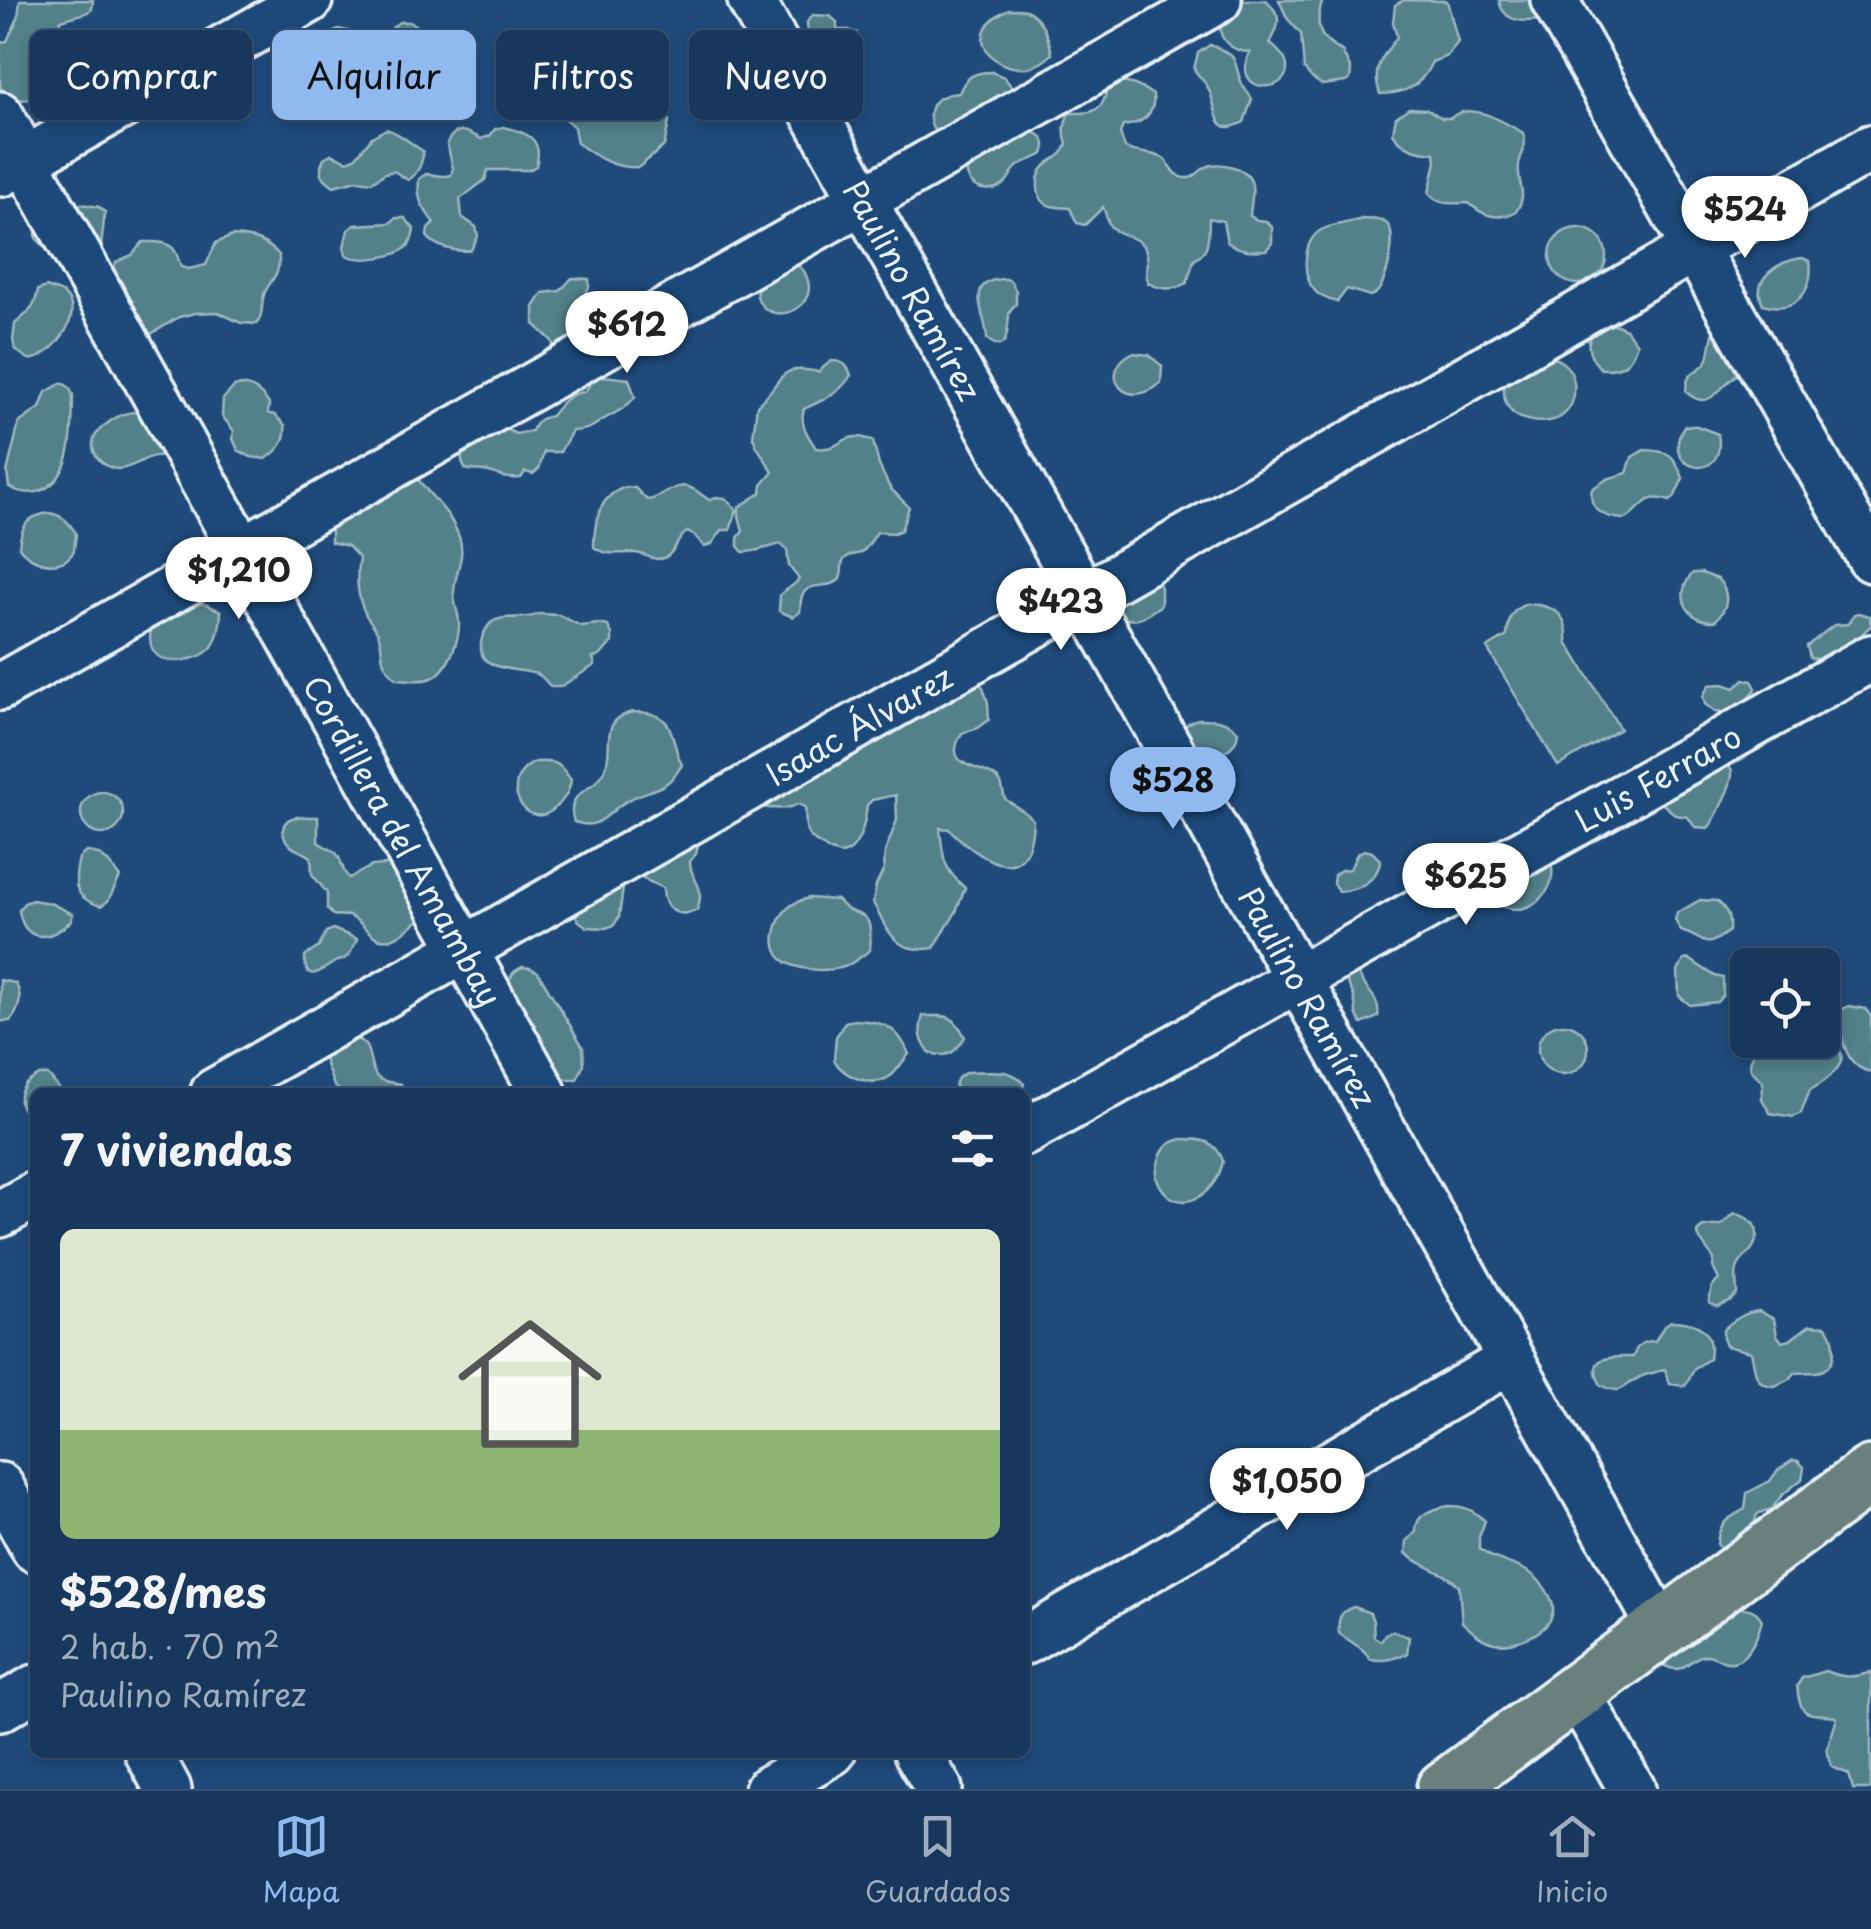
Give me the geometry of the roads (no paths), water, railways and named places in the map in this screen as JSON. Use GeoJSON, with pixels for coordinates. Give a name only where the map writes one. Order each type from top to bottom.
{"type":"FeatureCollection","features":[{"type":"Feature","properties":{"kind":"main road"},"geometry":{"type":"LineString","coordinates":[[1445,1789],[1871,1474]]}},
{"type":"Feature","properties":{"kind":"street"},"geometry":{"type":"LineString","coordinates":[[13,166],[309,0]]}},
{"type":"Feature","properties":{"kind":"street","name":"Paulino Ramírez"},"geometry":{"type":"LineString","coordinates":[[752,0],[1661,1628]]}},
{"type":"Feature","properties":{"kind":"street"},"geometry":{"type":"LineString","coordinates":[[0,687],[1218,0]]}},
{"type":"Feature","properties":{"kind":"street"},"geometry":{"type":"LineString","coordinates":[[1554,0],[1871,559]]}},
{"type":"Feature","properties":{"kind":"street","name":"Cordillera del Amambay"},"geometry":{"type":"LineString","coordinates":[[0,115],[13,166],[242,551],[541,1088]]}},
{"type":"Feature","properties":{"kind":"street","name":"Isaac Álvarez"},"geometry":{"type":"LineString","coordinates":[[221,1088],[1871,148]]}},
{"type":"Feature","properties":{"kind":"street","name":"Luis Ferraro"},"geometry":{"type":"LineString","coordinates":[[1030,1129],[1871,658]]}},
{"type":"Feature","properties":{"kind":"street"},"geometry":{"type":"LineString","coordinates":[[0,1214],[30,1197]]}},
{"type":"Feature","properties":{"kind":"street"},"geometry":{"type":"LineString","coordinates":[[1030,1638],[1511,1360]]}},
{"type":"Feature","properties":{"kind":"street"},"geometry":{"type":"LineString","coordinates":[[0,1486],[30,1540]]}},
{"type":"Feature","properties":{"kind":"street"},"geometry":{"type":"LineString","coordinates":[[0,1708],[30,1691]]}},
{"type":"Feature","properties":{"kind":"street"},"geometry":{"type":"LineString","coordinates":[[1576,1691],[1632,1789]]}},
{"type":"Feature","properties":{"kind":"street"},"geometry":{"type":"LineString","coordinates":[[151,1758],[168,1789]]}},
{"type":"Feature","properties":{"kind":"street"},"geometry":{"type":"LineString","coordinates":[[768,1789],[822,1758]]}},
{"type":"Feature","properties":{"kind":"street"},"geometry":{"type":"LineString","coordinates":[[921,1758],[939,1789]]}}]}
